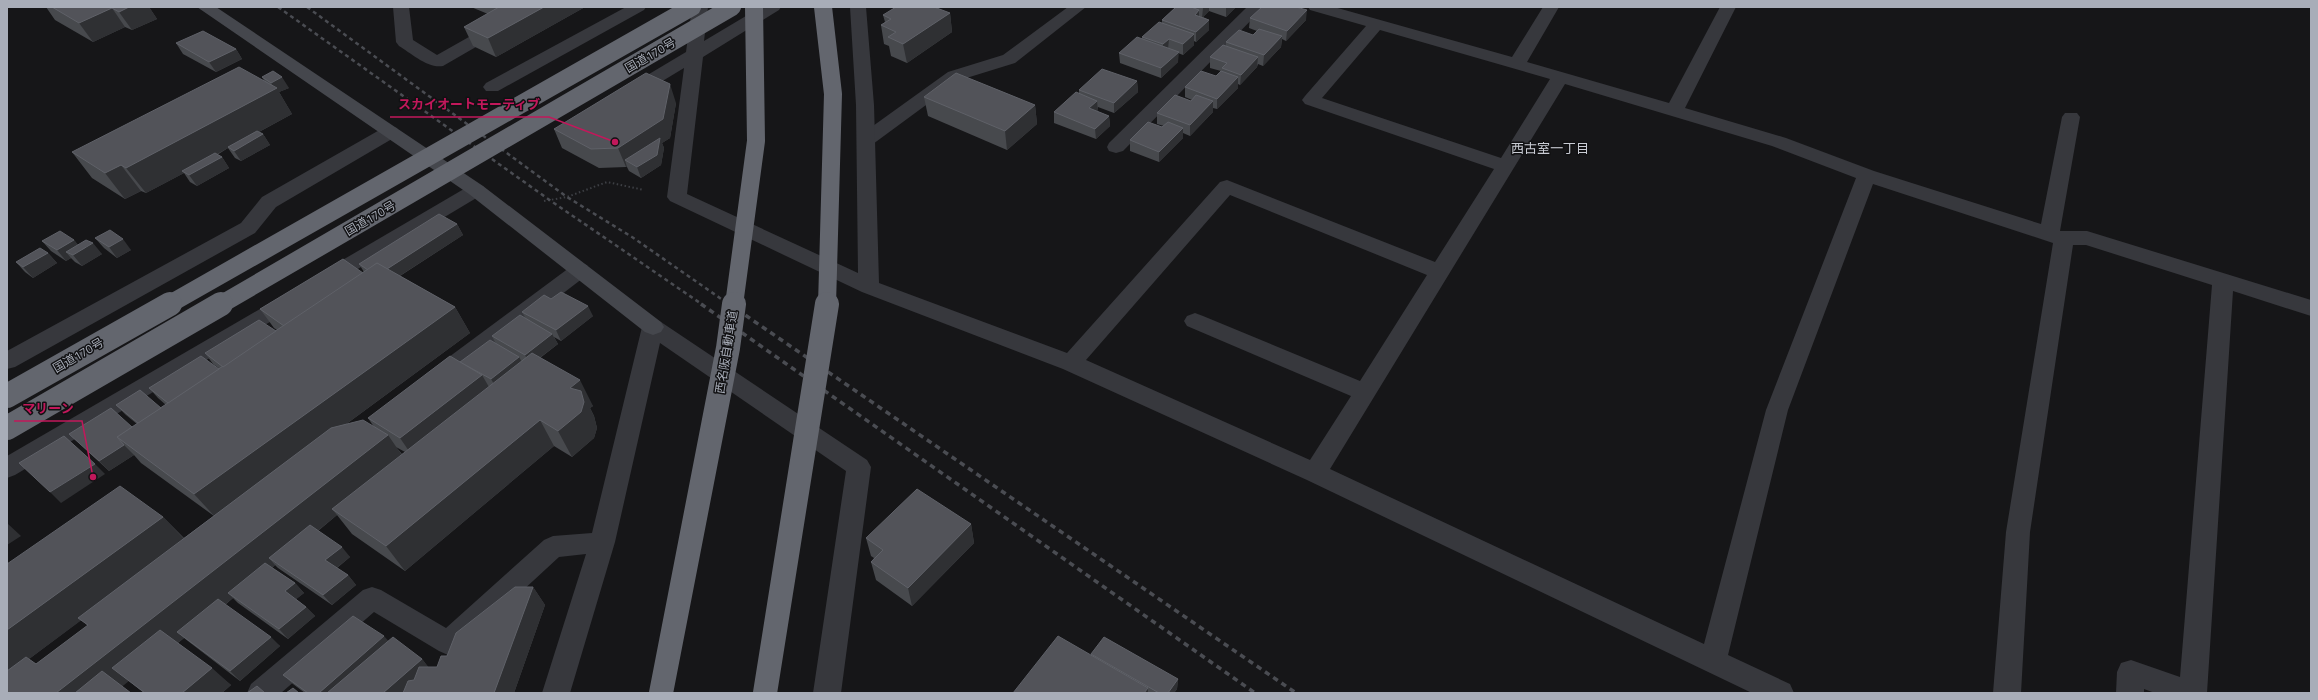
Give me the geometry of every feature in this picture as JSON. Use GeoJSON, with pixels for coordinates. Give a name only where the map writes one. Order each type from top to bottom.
{"type":"FeatureCollection","features":[{"type":"Feature","properties":{"kind":"highway","name":"国道170号"},"geometry":{"type":"LineString","coordinates":[[7,396],[692,7]]}},
{"type":"Feature","properties":{"kind":"highway","name":"国道170号"},"geometry":{"type":"LineString","coordinates":[[7,428],[732,7]]}},
{"type":"Feature","properties":{"kind":"highway","name":"西名阪自動車道"},"geometry":{"type":"LineString","coordinates":[[661,693],[729,340],[756,141],[754,7]]}},
{"type":"Feature","properties":{"kind":"highway"},"geometry":{"type":"LineString","coordinates":[[764,693],[828,296],[833,94],[822,7]]}},
{"type":"Feature","properties":{"kind":"street"},"geometry":{"type":"LineString","coordinates":[[204,7],[483,195],[653,327],[859,467],[827,693]]}},
{"type":"Feature","properties":{"kind":"street"},"geometry":{"type":"LineString","coordinates":[[401,7],[405,42],[437,62],[534,7]]}},
{"type":"Feature","properties":{"kind":"street"},"geometry":{"type":"LineString","coordinates":[[492,87],[638,7]]}},
{"type":"Feature","properties":{"kind":"street"},"geometry":{"type":"LineString","coordinates":[[700,7],[678,197],[869,287],[1071,363],[1315,473],[1780,693]]}},
{"type":"Feature","properties":{"kind":"street"},"geometry":{"type":"LineString","coordinates":[[614,102],[773,7]]}},
{"type":"Feature","properties":{"kind":"street"},"geometry":{"type":"LineString","coordinates":[[858,7],[866,140],[869,287]]}},
{"type":"Feature","properties":{"kind":"street"},"geometry":{"type":"LineString","coordinates":[[866,140],[954,76],[1008,59],[1078,7]]}},
{"type":"Feature","properties":{"kind":"street"},"geometry":{"type":"LineString","coordinates":[[1116,147],[1256,7]]}},
{"type":"Feature","properties":{"kind":"street"},"geometry":{"type":"LineString","coordinates":[[1316,7],[1517,64],[1674,112],[1779,142],[1867,175],[2056,236],[2087,238],[2311,308]]}},
{"type":"Feature","properties":{"kind":"street"},"geometry":{"type":"LineString","coordinates":[[1517,64],[1551,7]]}},
{"type":"Feature","properties":{"kind":"street"},"geometry":{"type":"LineString","coordinates":[[1674,112],[1728,7]]}},
{"type":"Feature","properties":{"kind":"street"},"geometry":{"type":"LineString","coordinates":[[1376,24],[1311,100],[1504,166]]}},
{"type":"Feature","properties":{"kind":"street"},"geometry":{"type":"LineString","coordinates":[[1315,473],[1504,166],[1560,78]]}},
{"type":"Feature","properties":{"kind":"street"},"geometry":{"type":"LineString","coordinates":[[2007,693],[2018,532],[2071,117]]}},
{"type":"Feature","properties":{"kind":"street"},"geometry":{"type":"LineString","coordinates":[[7,361],[248,228],[269,202],[390,132]]}},
{"type":"Feature","properties":{"kind":"street"},"geometry":{"type":"LineString","coordinates":[[1713,661],[1777,410],[1867,175]]}},
{"type":"Feature","properties":{"kind":"street"},"geometry":{"type":"LineString","coordinates":[[1071,363],[1227,186],[1439,272]]}},
{"type":"Feature","properties":{"kind":"street"},"geometry":{"type":"LineString","coordinates":[[7,468],[483,195]]}},
{"type":"Feature","properties":{"kind":"street"},"geometry":{"type":"LineString","coordinates":[[414,395],[580,270]]}},
{"type":"Feature","properties":{"kind":"street"},"geometry":{"type":"LineString","coordinates":[[2193,693],[2223,280]]}},
{"type":"Feature","properties":{"kind":"street"},"geometry":{"type":"LineString","coordinates":[[1195,321],[1365,392]]}},
{"type":"Feature","properties":{"kind":"street"},"geometry":{"type":"LineString","coordinates":[[556,693],[602,542],[653,327]]}},
{"type":"Feature","properties":{"kind":"street"},"geometry":{"type":"LineString","coordinates":[[261,693],[372,598],[448,643],[553,547],[602,542]]}},
{"type":"Feature","properties":{"kind":"street"},"geometry":{"type":"LineString","coordinates":[[2130,693],[2131,672],[2189,693]]}},
{"type":"Feature","properties":{"kind":"path"},"geometry":{"type":"LineString","coordinates":[[483,195],[551,201],[607,182],[678,197]]}},
{"type":"Feature","properties":{"kind":"building"},"geometry":{"type":"Polygon","coordinates":[[[52,7],[129,7],[119,12],[112,8],[79,23],[52,7]]]}},
{"type":"Feature","properties":{"kind":"building"},"geometry":{"type":"Polygon","coordinates":[[[499,7],[544,7],[488,38],[464,27],[499,7]]]}},
{"type":"Feature","properties":{"kind":"building"},"geometry":{"type":"Polygon","coordinates":[[[896,7],[934,7],[950,13],[903,44],[888,37],[896,32],[881,25],[891,19],[883,15],[896,7]]]}},
{"type":"Feature","properties":{"kind":"building"},"geometry":{"type":"Polygon","coordinates":[[[1176,7],[1191,7],[1199,10],[1195,15],[1209,20],[1196,32],[1162,20],[1176,7]]]}},
{"type":"Feature","properties":{"kind":"building"},"geometry":{"type":"Polygon","coordinates":[[[1262,7],[1296,7],[1307,10],[1287,31],[1250,18],[1262,7]]]}},
{"type":"Feature","properties":{"kind":"building"},"geometry":{"type":"Polygon","coordinates":[[[1159,22],[1194,34],[1183,44],[1169,39],[1163,44],[1142,37],[1159,22]]]}},
{"type":"Feature","properties":{"kind":"building"},"geometry":{"type":"Polygon","coordinates":[[[1259,29],[1282,36],[1264,55],[1226,42],[1239,30],[1253,35],[1259,29]]]}},
{"type":"Feature","properties":{"kind":"building"},"geometry":{"type":"Polygon","coordinates":[[[203,31],[236,49],[209,62],[176,43],[203,31]]]}},
{"type":"Feature","properties":{"kind":"building"},"geometry":{"type":"Polygon","coordinates":[[[1137,37],[1179,52],[1161,68],[1119,53],[1137,37]]]}},
{"type":"Feature","properties":{"kind":"building"},"geometry":{"type":"Polygon","coordinates":[[[1223,45],[1258,57],[1241,75],[1222,68],[1227,63],[1210,57],[1223,45]]]}},
{"type":"Feature","properties":{"kind":"building"},"geometry":{"type":"Polygon","coordinates":[[[239,67],[277,88],[126,168],[121,165],[105,173],[72,152],[239,67]]]}},
{"type":"Feature","properties":{"kind":"building"},"geometry":{"type":"Polygon","coordinates":[[[1102,69],[1137,81],[1114,103],[1079,90],[1102,69]]]}},
{"type":"Feature","properties":{"kind":"building"},"geometry":{"type":"Polygon","coordinates":[[[273,71],[282,77],[271,83],[262,77],[273,71]]]}},
{"type":"Feature","properties":{"kind":"building"},"geometry":{"type":"Polygon","coordinates":[[[1201,71],[1216,76],[1221,71],[1238,77],[1217,99],[1185,87],[1201,71]]]}},
{"type":"Feature","properties":{"kind":"building"},"geometry":{"type":"Polygon","coordinates":[[[646,73],[670,84],[663,119],[618,148],[591,149],[554,129],[646,73]]]}},
{"type":"Feature","properties":{"kind":"building"},"geometry":{"type":"Polygon","coordinates":[[[956,73],[1035,105],[1005,131],[924,97],[956,73]]]}},
{"type":"Feature","properties":{"kind":"building"},"geometry":{"type":"Polygon","coordinates":[[[1076,92],[1097,101],[1089,108],[1109,116],[1095,129],[1054,112],[1076,92]]]}},
{"type":"Feature","properties":{"kind":"building"},"geometry":{"type":"Polygon","coordinates":[[[1175,95],[1191,101],[1196,95],[1213,101],[1190,125],[1157,113],[1175,95]]]}},
{"type":"Feature","properties":{"kind":"building"},"geometry":{"type":"Polygon","coordinates":[[[1148,122],[1162,127],[1168,122],[1183,128],[1159,152],[1130,140],[1148,122]]]}},
{"type":"Feature","properties":{"kind":"building"},"geometry":{"type":"Polygon","coordinates":[[[257,131],[263,134],[234,151],[228,147],[257,131]]]}},
{"type":"Feature","properties":{"kind":"building"},"geometry":{"type":"Polygon","coordinates":[[[660,138],[657,155],[637,167],[625,160],[660,138]]]}},
{"type":"Feature","properties":{"kind":"building"},"geometry":{"type":"Polygon","coordinates":[[[215,153],[222,157],[189,175],[182,171],[215,153]]]}},
{"type":"Feature","properties":{"kind":"building"},"geometry":{"type":"Polygon","coordinates":[[[439,214],[457,224],[387,269],[377,263],[368,270],[359,264],[439,214]]]}},
{"type":"Feature","properties":{"kind":"building"},"geometry":{"type":"Polygon","coordinates":[[[110,230],[123,239],[109,247],[95,238],[110,230]]]}},
{"type":"Feature","properties":{"kind":"building"},"geometry":{"type":"Polygon","coordinates":[[[60,231],[74,240],[57,250],[42,241],[60,231]]]}},
{"type":"Feature","properties":{"kind":"building"},"geometry":{"type":"Polygon","coordinates":[[[86,240],[93,243],[73,255],[66,252],[86,240]]]}},
{"type":"Feature","properties":{"kind":"building"},"geometry":{"type":"Polygon","coordinates":[[[40,248],[48,253],[23,267],[16,262],[40,248]]]}},
{"type":"Feature","properties":{"kind":"building"},"geometry":{"type":"Polygon","coordinates":[[[343,259],[363,273],[284,326],[260,309],[343,259]]]}},
{"type":"Feature","properties":{"kind":"building"},"geometry":{"type":"Polygon","coordinates":[[[377,263],[455,307],[194,494],[117,437],[377,263]]]}},
{"type":"Feature","properties":{"kind":"building"},"geometry":{"type":"Polygon","coordinates":[[[561,292],[588,306],[556,330],[522,312],[544,295],[551,299],[561,292]]]}},
{"type":"Feature","properties":{"kind":"building"},"geometry":{"type":"Polygon","coordinates":[[[520,315],[552,334],[525,355],[492,336],[520,315]]]}},
{"type":"Feature","properties":{"kind":"building"},"geometry":{"type":"Polygon","coordinates":[[[259,320],[276,331],[223,367],[205,353],[259,320]]]}},
{"type":"Feature","properties":{"kind":"building"},"geometry":{"type":"Polygon","coordinates":[[[490,340],[519,357],[491,379],[460,362],[490,340]]]}},
{"type":"Feature","properties":{"kind":"building"},"geometry":{"type":"Polygon","coordinates":[[[532,353],[580,380],[570,388],[581,391],[584,402],[581,412],[558,431],[540,420],[386,546],[332,509],[532,353]]]}},
{"type":"Feature","properties":{"kind":"building"},"geometry":{"type":"Polygon","coordinates":[[[201,356],[219,369],[168,403],[149,388],[201,356]]]}},
{"type":"Feature","properties":{"kind":"building"},"geometry":{"type":"Polygon","coordinates":[[[450,356],[482,375],[400,438],[368,418],[450,356]]]}},
{"type":"Feature","properties":{"kind":"building"},"geometry":{"type":"Polygon","coordinates":[[[140,390],[161,408],[138,423],[116,405],[140,390]]]}},
{"type":"Feature","properties":{"kind":"building"},"geometry":{"type":"Polygon","coordinates":[[[111,408],[132,427],[117,437],[124,445],[99,461],[69,434],[111,408]]]}},
{"type":"Feature","properties":{"kind":"building"},"geometry":{"type":"Polygon","coordinates":[[[363,420],[388,435],[56,693],[7,693],[7,671],[26,657],[36,664],[88,625],[78,618],[331,428],[363,420]]]}},
{"type":"Feature","properties":{"kind":"building"},"geometry":{"type":"Polygon","coordinates":[[[64,436],[95,464],[50,492],[19,463],[64,436]]]}},
{"type":"Feature","properties":{"kind":"building"},"geometry":{"type":"Polygon","coordinates":[[[120,486],[163,517],[7,630],[7,564],[120,486]]]}},
{"type":"Feature","properties":{"kind":"building"},"geometry":{"type":"Polygon","coordinates":[[[917,489],[971,524],[908,588],[871,562],[883,550],[866,538],[917,489]]]}},
{"type":"Feature","properties":{"kind":"building"},"geometry":{"type":"Polygon","coordinates":[[[310,525],[342,547],[325,560],[348,575],[323,595],[269,558],[310,525]]]}},
{"type":"Feature","properties":{"kind":"building"},"geometry":{"type":"Polygon","coordinates":[[[265,563],[295,583],[285,591],[306,607],[279,629],[228,593],[265,563]]]}},
{"type":"Feature","properties":{"kind":"building"},"geometry":{"type":"Polygon","coordinates":[[[515,587],[533,587],[494,693],[403,693],[408,681],[414,680],[419,667],[437,667],[441,656],[447,656],[456,633],[515,587]]]}},
{"type":"Feature","properties":{"kind":"building"},"geometry":{"type":"Polygon","coordinates":[[[218,599],[271,637],[230,671],[177,632],[218,599]]]}},
{"type":"Feature","properties":{"kind":"building"},"geometry":{"type":"Polygon","coordinates":[[[353,616],[384,636],[319,693],[308,693],[283,675],[353,616]]]}},
{"type":"Feature","properties":{"kind":"building"},"geometry":{"type":"Polygon","coordinates":[[[160,630],[212,668],[182,693],[145,693],[112,668],[160,630]]]}},
{"type":"Feature","properties":{"kind":"building"},"geometry":{"type":"Polygon","coordinates":[[[1058,636],[1148,688],[1144,693],[1013,693],[1058,636]]]}},
{"type":"Feature","properties":{"kind":"building"},"geometry":{"type":"Polygon","coordinates":[[[393,637],[422,659],[383,693],[327,693],[393,637]]]}},
{"type":"Feature","properties":{"kind":"building"},"geometry":{"type":"Polygon","coordinates":[[[1104,637],[1178,679],[1168,693],[1159,693],[1091,654],[1104,637]]]}},
{"type":"Feature","properties":{"kind":"building"},"geometry":{"type":"Polygon","coordinates":[[[102,671],[131,693],[75,693],[102,671]]]}},
{"type":"Feature","properties":{"kind":"building"},"geometry":{"type":"Polygon","coordinates":[[[257,686],[265,693],[247,693],[257,686]]]}},
{"type":"Feature","properties":{"kind":"building"},"geometry":{"type":"Polygon","coordinates":[[[293,688],[299,693],[286,693],[293,688]]]}},
{"type":"Feature","properties":{"kind":"railway"},"geometry":{"type":"LineString","coordinates":[[278,7],[551,201],[703,305]]}},
{"type":"Feature","properties":{"kind":"railway"},"geometry":{"type":"LineString","coordinates":[[307,7],[567,197],[632,237],[730,305]]}},
{"type":"Feature","properties":{"kind":"railway"},"geometry":{"type":"LineString","coordinates":[[701,304],[1255,693]]}},
{"type":"Feature","properties":{"kind":"railway"},"geometry":{"type":"LineString","coordinates":[[729,304],[1296,693]]}},
{"type":"Feature","properties":{"kind":"place","name":"スカイオートモーティブ"},"geometry":{"type":"Point","coordinates":[615,142]}},
{"type":"Feature","properties":{"kind":"place","name":"マリーン"},"geometry":{"type":"Point","coordinates":[93,477]}},
{"type":"Feature","properties":{"kind":"district","name":"西古室一丁目"},"geometry":{"type":"Point","coordinates":[1550,148]}}]}
